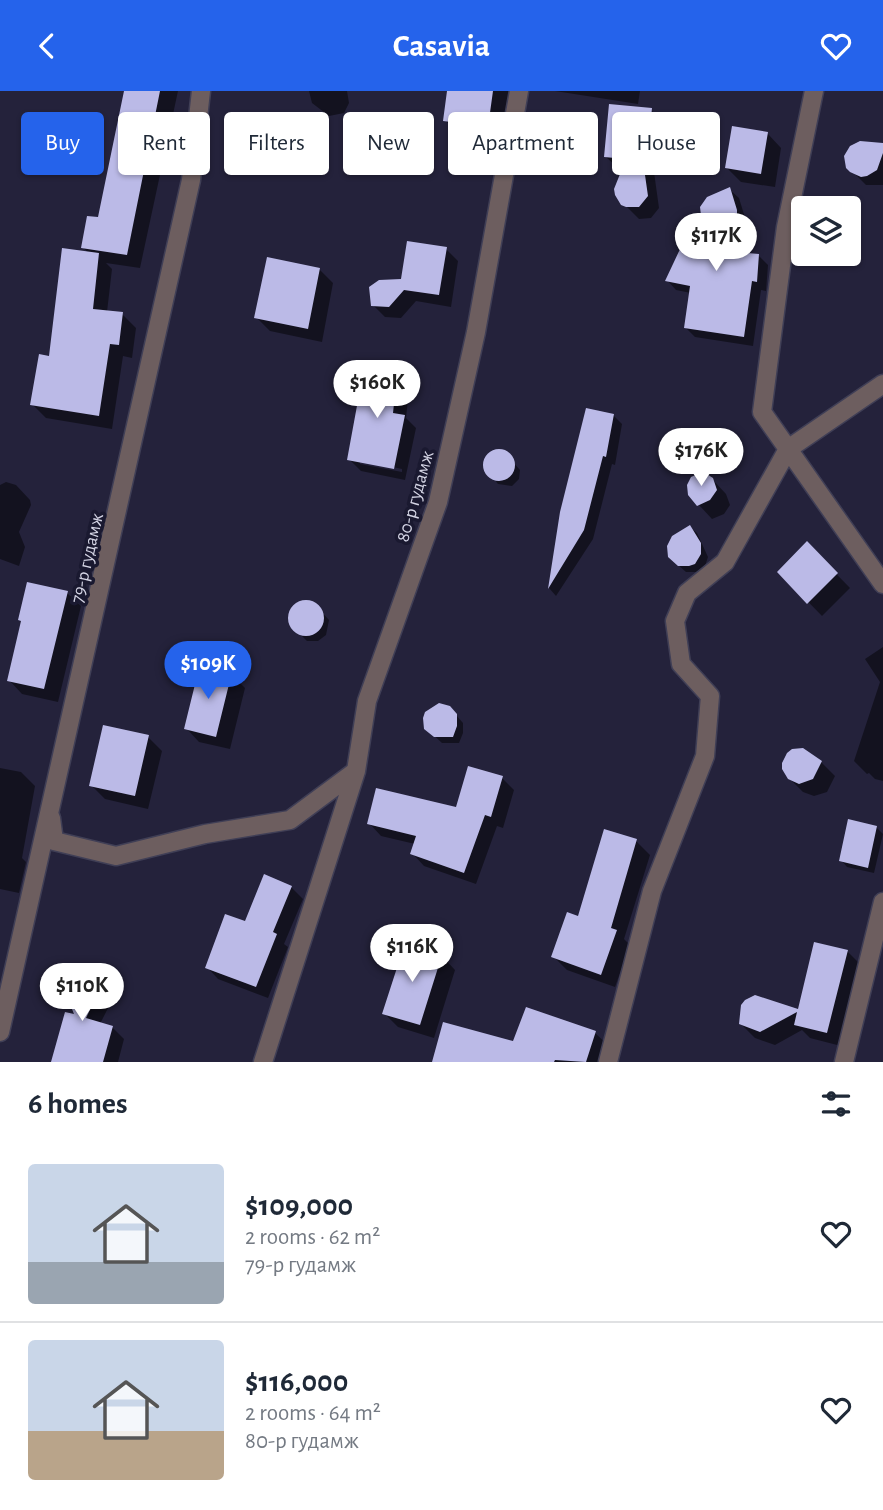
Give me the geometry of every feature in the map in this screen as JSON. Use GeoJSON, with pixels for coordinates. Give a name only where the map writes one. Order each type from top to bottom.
{"type":"FeatureCollection","features":[{"type":"Feature","properties":{"kind":"street","name":"79-р гудамж"},"geometry":{"type":"LineString","coordinates":[[0,1032],[188,194],[201,91]]}},
{"type":"Feature","properties":{"kind":"street","name":"80-р гудамж"},"geometry":{"type":"LineString","coordinates":[[263,1062],[356,771],[367,701],[438,502],[476,332],[519,91]]}},
{"type":"Feature","properties":{"kind":"street"},"geometry":{"type":"LineString","coordinates":[[814,91],[786,227],[762,412],[883,584]]}},
{"type":"Feature","properties":{"kind":"street"},"geometry":{"type":"LineString","coordinates":[[608,1062],[652,891],[705,756],[709,696],[681,664],[675,621],[687,593],[725,562],[788,449],[883,384]]}},
{"type":"Feature","properties":{"kind":"street"},"geometry":{"type":"LineString","coordinates":[[50,811],[54,841],[116,856],[205,834],[290,820],[356,771]]}},
{"type":"Feature","properties":{"kind":"street"},"geometry":{"type":"LineString","coordinates":[[844,1062],[883,902]]}},
{"type":"Feature","properties":{"kind":"building"},"geometry":{"type":"Polygon","coordinates":[[[124,91],[160,91],[156,112],[120,112],[124,91]]]}},
{"type":"Feature","properties":{"kind":"building"},"geometry":{"type":"Polygon","coordinates":[[[447,91],[493,91],[490,112],[448,112],[448,122],[443,121],[447,91]]]}},
{"type":"Feature","properties":{"kind":"building"},"geometry":{"type":"Polygon","coordinates":[[[609,104],[652,108],[652,112],[612,112],[612,158],[604,157],[609,104]]]}},
{"type":"Feature","properties":{"kind":"building"},"geometry":{"type":"Polygon","coordinates":[[[118,120],[118,175],[143,175],[127,255],[81,248],[87,216],[98,217],[118,120]]]}},
{"type":"Feature","properties":{"kind":"building"},"geometry":{"type":"Polygon","coordinates":[[[732,126],[768,132],[761,174],[725,168],[732,126]]]}},
{"type":"Feature","properties":{"kind":"building"},"geometry":{"type":"Polygon","coordinates":[[[860,141],[883,143],[883,153],[877,170],[861,177],[846,168],[844,156],[850,146],[860,141]]]}},
{"type":"Feature","properties":{"kind":"building"},"geometry":{"type":"Polygon","coordinates":[[[620,175],[645,175],[648,196],[639,207],[626,207],[621,205],[614,189],[620,175]]]}},
{"type":"Feature","properties":{"kind":"building"},"geometry":{"type":"Polygon","coordinates":[[[730,187],[737,217],[724,251],[759,254],[757,282],[752,281],[744,337],[684,328],[690,286],[665,281],[681,247],[705,249],[700,207],[707,197],[730,187]]]}},
{"type":"Feature","properties":{"kind":"building"},"geometry":{"type":"Polygon","coordinates":[[[407,241],[447,247],[439,295],[404,290],[389,307],[371,306],[369,287],[379,280],[401,279],[407,241]]]}},
{"type":"Feature","properties":{"kind":"building"},"geometry":{"type":"Polygon","coordinates":[[[62,248],[99,253],[93,309],[123,312],[119,345],[110,344],[99,416],[30,405],[39,354],[49,356],[62,248]]]}},
{"type":"Feature","properties":{"kind":"building"},"geometry":{"type":"Polygon","coordinates":[[[267,257],[320,268],[308,329],[254,318],[267,257]]]}},
{"type":"Feature","properties":{"kind":"building"},"geometry":{"type":"Polygon","coordinates":[[[379,364],[390,367],[397,376],[393,413],[405,415],[394,469],[347,460],[361,384],[369,368],[379,364]]]}},
{"type":"Feature","properties":{"kind":"building"},"geometry":{"type":"Polygon","coordinates":[[[586,408],[614,414],[606,457],[603,456],[584,530],[548,589],[560,512],[586,408]]]}},
{"type":"Feature","properties":{"kind":"building"},"geometry":{"type":"Polygon","coordinates":[[[499,449],[510,454],[515,465],[510,476],[499,481],[488,476],[483,465],[488,454],[499,449]]]}},
{"type":"Feature","properties":{"kind":"building"},"geometry":{"type":"Polygon","coordinates":[[[700,473],[713,478],[717,490],[710,500],[697,506],[688,495],[687,485],[691,477],[700,473]]]}},
{"type":"Feature","properties":{"kind":"building"},"geometry":{"type":"Polygon","coordinates":[[[690,525],[701,543],[701,554],[695,564],[678,566],[668,557],[667,546],[672,536],[690,525]]]}},
{"type":"Feature","properties":{"kind":"building"},"geometry":{"type":"Polygon","coordinates":[[[807,541],[838,573],[807,604],[777,572],[807,541]]]}},
{"type":"Feature","properties":{"kind":"building"},"geometry":{"type":"Polygon","coordinates":[[[27,582],[68,591],[44,689],[7,681],[27,582]]]}},
{"type":"Feature","properties":{"kind":"building"},"geometry":{"type":"Polygon","coordinates":[[[306,600],[319,605],[324,618],[319,631],[306,636],[293,631],[288,618],[293,605],[306,600]]]}},
{"type":"Feature","properties":{"kind":"building"},"geometry":{"type":"Polygon","coordinates":[[[200,664],[232,672],[216,737],[184,729],[200,664]]]}},
{"type":"Feature","properties":{"kind":"building"},"geometry":{"type":"Polygon","coordinates":[[[439,703],[450,706],[457,714],[453,737],[434,737],[424,729],[425,712],[439,703]]]}},
{"type":"Feature","properties":{"kind":"building"},"geometry":{"type":"Polygon","coordinates":[[[103,725],[149,735],[135,796],[89,786],[103,725]]]}},
{"type":"Feature","properties":{"kind":"building"},"geometry":{"type":"Polygon","coordinates":[[[803,748],[822,761],[813,779],[799,784],[788,779],[782,769],[782,763],[792,749],[803,748]]]}},
{"type":"Feature","properties":{"kind":"building"},"geometry":{"type":"Polygon","coordinates":[[[468,766],[503,776],[491,817],[485,815],[464,873],[410,854],[416,836],[367,824],[376,788],[456,807],[468,766]]]}},
{"type":"Feature","properties":{"kind":"building"},"geometry":{"type":"Polygon","coordinates":[[[848,819],[877,826],[868,868],[839,861],[848,819]]]}},
{"type":"Feature","properties":{"kind":"building"},"geometry":{"type":"Polygon","coordinates":[[[604,829],[637,839],[611,928],[617,930],[601,975],[551,957],[567,912],[578,916],[604,829]]]}},
{"type":"Feature","properties":{"kind":"building"},"geometry":{"type":"Polygon","coordinates":[[[264,874],[292,886],[273,932],[277,934],[256,987],[205,968],[225,914],[245,921],[264,874]]]}},
{"type":"Feature","properties":{"kind":"building"},"geometry":{"type":"Polygon","coordinates":[[[814,942],[848,950],[827,1033],[794,1025],[797,1012],[760,1032],[739,1024],[741,1005],[755,995],[798,1009],[814,942]]]}},
{"type":"Feature","properties":{"kind":"building"},"geometry":{"type":"Polygon","coordinates":[[[405,943],[442,955],[420,1025],[382,1014],[405,943]]]}},
{"type":"Feature","properties":{"kind":"building"},"geometry":{"type":"Polygon","coordinates":[[[75,969],[91,971],[98,980],[99,991],[86,1018],[113,1026],[103,1062],[51,1062],[65,1012],[74,1014],[64,989],[66,977],[75,969]]]}},
{"type":"Feature","properties":{"kind":"building"},"geometry":{"type":"Polygon","coordinates":[[[526,1007],[596,1031],[586,1062],[432,1062],[443,1022],[513,1041],[526,1007]]]}}]}
